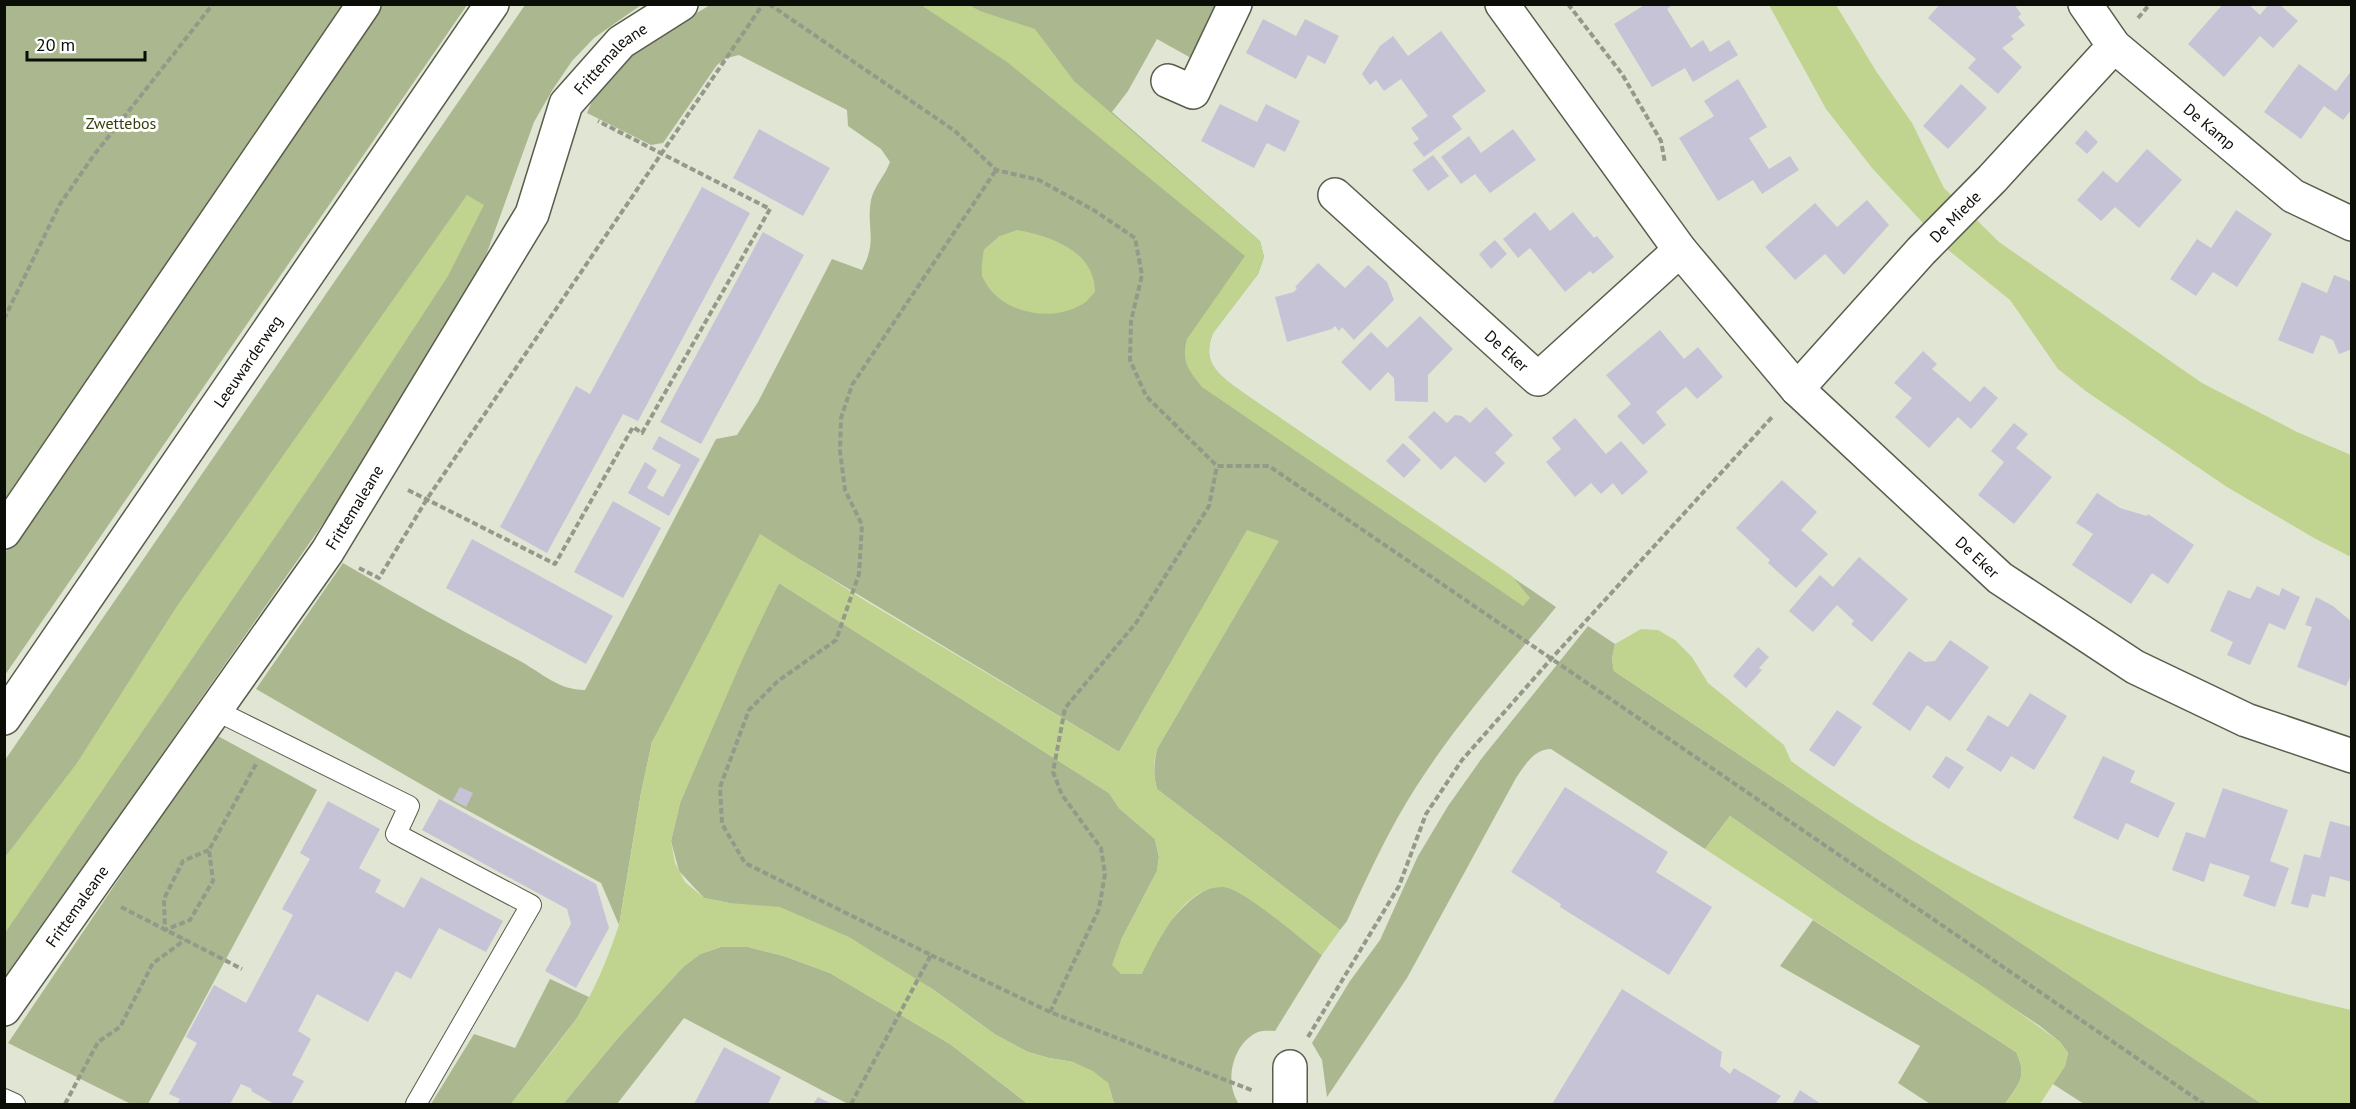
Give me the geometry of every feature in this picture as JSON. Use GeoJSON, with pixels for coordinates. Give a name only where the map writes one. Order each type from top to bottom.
{"type":"FeatureCollection","features":[{"type":"Feature","properties":{"kind":"street"},"geometry":{"type":"LineString","coordinates":[[4,532],[364,4]]}},
{"type":"Feature","properties":{"kind":"street","name":"Leeuwarderweg"},"geometry":{"type":"LineString","coordinates":[[4,718],[492,4]]}},
{"type":"Feature","properties":{"kind":"street","name":"Frittemaleane"},"geometry":{"type":"LineString","coordinates":[[4,1009],[327,552],[532,214],[566,104],[621,42],[681,4]]}},
{"type":"Feature","properties":{"kind":"street"},"geometry":{"type":"LineString","coordinates":[[1168,81],[1193,92],[1235,4]]}},
{"type":"Feature","properties":{"kind":"street","name":"De Eker"},"geometry":{"type":"LineString","coordinates":[[1502,4],[1680,250],[1797,389],[2000,578],[2135,667],[2246,720],[2352,756]]}},
{"type":"Feature","properties":{"kind":"street","name":"De Kamp"},"geometry":{"type":"LineString","coordinates":[[2085,4],[2114,46],[2293,196],[2352,224]]}},
{"type":"Feature","properties":{"kind":"street","name":"De Miede"},"geometry":{"type":"LineString","coordinates":[[1797,389],[1921,251],[1992,179],[2114,46]]}},
{"type":"Feature","properties":{"kind":"street","name":"De Eker"},"geometry":{"type":"LineString","coordinates":[[1335,195],[1538,379],[1680,250]]}},
{"type":"Feature","properties":{"kind":"street"},"geometry":{"type":"LineString","coordinates":[[1290,1067],[1290,1104]]}},
{"type":"Feature","properties":{"kind":"lane"},"geometry":{"type":"LineString","coordinates":[[215,710],[409,806],[396,834],[531,905],[416,1104]]}},
{"type":"Feature","properties":{"kind":"lane"},"geometry":{"type":"LineString","coordinates":[[4,1099],[15,1104]]}},
{"type":"Feature","properties":{"kind":"path"},"geometry":{"type":"LineString","coordinates":[[4,319],[60,204],[94,155],[213,4]]}},
{"type":"Feature","properties":{"kind":"path"},"geometry":{"type":"LineString","coordinates":[[327,552],[379,578],[427,499],[763,4]]}},
{"type":"Feature","properties":{"kind":"path"},"geometry":{"type":"LineString","coordinates":[[769,4],[955,131],[996,170],[1039,180],[1095,210],[1135,238],[1142,275],[1131,321],[1130,360],[1146,396],[1217,466],[1269,466],[2204,1104]]}},
{"type":"Feature","properties":{"kind":"path"},"geometry":{"type":"LineString","coordinates":[[1568,4],[1622,74],[1661,141],[1667,173]]}},
{"type":"Feature","properties":{"kind":"path"},"geometry":{"type":"LineString","coordinates":[[375,474],[555,564],[633,427],[642,433],[770,208],[566,104]]}},
{"type":"Feature","properties":{"kind":"path"},"geometry":{"type":"LineString","coordinates":[[996,170],[852,385],[842,418],[840,451],[845,490],[862,525],[859,574],[836,640],[778,681],[749,710],[720,787],[722,824],[745,862],[1050,1012],[1256,1092]]}},
{"type":"Feature","properties":{"kind":"path"},"geometry":{"type":"LineString","coordinates":[[1290,1067],[1399,886],[1426,814],[1462,760],[1552,657],[1797,389]]}},
{"type":"Feature","properties":{"kind":"path"},"geometry":{"type":"LineString","coordinates":[[1050,1012],[1099,909],[1105,874],[1101,848],[1062,795],[1053,772],[1065,708],[1136,623],[1209,506],[1217,466]]}},
{"type":"Feature","properties":{"kind":"path"},"geometry":{"type":"LineString","coordinates":[[165,930],[164,899],[183,861],[208,850],[271,737]]}},
{"type":"Feature","properties":{"kind":"path"},"geometry":{"type":"LineString","coordinates":[[165,930],[190,920],[213,881],[208,850]]}},
{"type":"Feature","properties":{"kind":"path"},"geometry":{"type":"LineString","coordinates":[[88,890],[242,969]]}},
{"type":"Feature","properties":{"kind":"path"},"geometry":{"type":"LineString","coordinates":[[65,1104],[98,1042],[120,1027],[153,963],[185,940]]}},
{"type":"Feature","properties":{"kind":"path"},"geometry":{"type":"LineString","coordinates":[[851,1104],[931,955]]}},
{"type":"Feature","properties":{"kind":"green space","name":"Zwettebos"},"geometry":{"type":"Polygon","coordinates":[[[4,5],[347,5],[5,502],[4,502],[4,5]]]}},
{"type":"Feature","properties":{"kind":"green space"},"geometry":{"type":"Polygon","coordinates":[[[383,5],[467,5],[5,675],[5,553],[383,5]]]}},
{"type":"Feature","properties":{"kind":"green space"},"geometry":{"type":"Polygon","coordinates":[[[525,5],[641,5],[594,38],[572,61],[553,89],[534,122],[475,286],[364,465],[5,979],[5,760],[525,5]]]}},
{"type":"Feature","properties":{"kind":"green space"},"geometry":{"type":"Polygon","coordinates":[[[710,5],[1216,5],[1191,58],[1157,39],[1128,91],[1112,112],[1260,241],[1264,257],[1258,274],[1213,333],[1209,354],[1211,362],[1228,382],[1556,607],[1483,695],[1432,763],[1397,819],[1347,921],[1340,930],[1157,789],[1154,769],[1157,749],[1278,541],[1247,531],[1119,752],[799,559],[652,742],[619,925],[601,883],[443,797],[256,689],[343,563],[558,684],[585,690],[716,439],[737,435],[758,402],[832,259],[862,270],[871,242],[871,200],[890,162],[881,149],[848,126],[847,110],[739,55],[727,58],[717,65],[663,143],[651,145],[587,113],[597,92],[619,65],[648,42],[710,5]],[[1000,236],[984,250],[982,276],[997,293],[1017,308],[1049,313],[1000,236]]]}},
{"type":"Feature","properties":{"kind":"green space"},"geometry":{"type":"Polygon","coordinates":[[[779,583],[1109,793],[1119,808],[1155,839],[1159,857],[1157,871],[1121,940],[1161,934],[1181,910],[1198,895],[1207,889],[1226,887],[1261,906],[1322,955],[1275,1031],[1258,1032],[1241,1046],[1231,1075],[1234,1095],[1239,1104],[1114,1104],[1108,1083],[1073,1062],[1028,1052],[996,1035],[931,988],[729,903],[704,898],[679,871],[671,841],[680,803],[741,658],[779,583]]]}},
{"type":"Feature","properties":{"kind":"green space"},"geometry":{"type":"Polygon","coordinates":[[[1588,626],[1615,644],[1612,659],[1614,671],[2262,1104],[2084,1104],[2053,1084],[2065,1066],[2068,1053],[2060,1042],[2040,1026],[1840,893],[1730,816],[1705,849],[1551,749],[1535,755],[1516,778],[1407,978],[1327,1097],[1322,1060],[1312,1043],[1350,981],[1380,940],[1418,856],[1448,806],[1482,758],[1588,626]]]}},
{"type":"Feature","properties":{"kind":"green space"},"geometry":{"type":"Polygon","coordinates":[[[216,735],[317,790],[148,1104],[131,1104],[8,1043],[216,735]]]}},
{"type":"Feature","properties":{"kind":"green space"},"geometry":{"type":"Polygon","coordinates":[[[1813,920],[2016,1052],[2021,1068],[2020,1080],[2005,1104],[1930,1104],[1898,1083],[1920,1046],[1780,966],[1813,920]]]}},
{"type":"Feature","properties":{"kind":"green space"},"geometry":{"type":"Polygon","coordinates":[[[721,947],[748,947],[784,956],[830,973],[950,1044],[1028,1104],[848,1104],[684,1018],[617,1104],[563,1104],[617,1039],[683,967],[700,954],[721,947]]]}},
{"type":"Feature","properties":{"kind":"green space"},"geometry":{"type":"Polygon","coordinates":[[[550,979],[589,997],[577,1018],[511,1104],[431,1104],[474,1034],[515,1048],[550,979]]]}},
{"type":"Feature","properties":{"kind":"shaded area"},"geometry":{"type":"Polygon","coordinates":[[[921,5],[969,5],[980,11],[1035,29],[1074,81],[1260,241],[1264,257],[1258,274],[1213,333],[1209,354],[1211,362],[1221,376],[1512,576],[1530,598],[1523,606],[1202,387],[1185,360],[1187,339],[1245,256],[1007,62],[921,5]]]}},
{"type":"Feature","properties":{"kind":"shaded area"},"geometry":{"type":"Polygon","coordinates":[[[1769,5],[1836,5],[1876,71],[1912,123],[1944,188],[1999,242],[2202,383],[2297,432],[2351,455],[2351,557],[2227,487],[2087,392],[2058,369],[2010,300],[1947,249],[1872,168],[1826,109],[1769,5]]]}},
{"type":"Feature","properties":{"kind":"shaded area"},"geometry":{"type":"Polygon","coordinates":[[[467,195],[484,205],[448,276],[333,452],[5,933],[5,857],[77,763],[177,606],[467,195]]]}},
{"type":"Feature","properties":{"kind":"shaded area"},"geometry":{"type":"Polygon","coordinates":[[[1017,230],[1057,241],[1079,256],[1088,266],[1093,278],[1095,292],[1087,301],[1069,310],[1041,314],[1013,307],[991,290],[982,275],[984,250],[1000,236],[1017,230]]]}},
{"type":"Feature","properties":{"kind":"shaded area"},"geometry":{"type":"Polygon","coordinates":[[[1247,530],[1279,541],[1157,749],[1154,764],[1155,779],[1157,789],[1340,930],[1322,955],[1288,927],[1244,896],[1223,887],[1208,889],[1183,906],[1163,933],[1142,974],[1121,974],[1112,965],[1121,940],[1157,871],[1159,857],[1155,839],[1119,808],[1109,793],[779,583],[743,658],[680,803],[671,841],[675,863],[685,882],[704,898],[729,903],[780,907],[849,937],[931,988],[996,1035],[1028,1052],[1073,1062],[1093,1071],[1108,1083],[1114,1104],[1028,1104],[950,1044],[830,973],[784,956],[748,947],[721,947],[700,954],[683,967],[617,1039],[563,1104],[511,1104],[576,1019],[600,974],[619,925],[652,742],[760,534],[869,603],[1119,752],[1247,530]]]}},
{"type":"Feature","properties":{"kind":"shaded area"},"geometry":{"type":"Polygon","coordinates":[[[1641,629],[1658,630],[1675,640],[1692,657],[1708,683],[1784,745],[1791,761],[1855,805],[1989,882],[2130,944],[2203,969],[2351,1010],[2351,1104],[2262,1104],[1614,671],[1612,659],[1615,644],[1641,629]]]}},
{"type":"Feature","properties":{"kind":"shaded area"},"geometry":{"type":"Polygon","coordinates":[[[1730,816],[1840,893],[1985,988],[2060,1042],[2068,1053],[2065,1066],[2040,1104],[2005,1104],[2020,1080],[2020,1061],[2016,1052],[1705,849],[1730,816]]]}},
{"type":"Feature","properties":{"kind":"building"},"geometry":{"type":"Polygon","coordinates":[[[1646,4],[1674,4],[1667,9],[1691,48],[1703,40],[1710,52],[1729,40],[1738,55],[1693,82],[1685,68],[1652,87],[1614,24],[1646,4]]]}},
{"type":"Feature","properties":{"kind":"building"},"geometry":{"type":"Polygon","coordinates":[[[1940,4],[2014,4],[2021,14],[2018,17],[2025,25],[2011,36],[2014,39],[2002,48],[2022,67],[1998,94],[1968,68],[1976,59],[1928,18],[1940,4]]]}},
{"type":"Feature","properties":{"kind":"building"},"geometry":{"type":"Polygon","coordinates":[[[2223,4],[2248,4],[2260,15],[2269,4],[2279,4],[2298,21],[2273,48],[2260,36],[2224,77],[2188,44],[2223,4]]]}},
{"type":"Feature","properties":{"kind":"building"},"geometry":{"type":"Polygon","coordinates":[[[1263,19],[1296,36],[1305,19],[1339,36],[1325,64],[1308,55],[1296,79],[1246,53],[1263,19]]]}},
{"type":"Feature","properties":{"kind":"building"},"geometry":{"type":"Polygon","coordinates":[[[1441,31],[1486,91],[1452,116],[1462,129],[1424,157],[1413,143],[1419,139],[1411,128],[1428,116],[1401,79],[1384,91],[1376,80],[1370,85],[1362,74],[1380,46],[1393,36],[1408,56],[1441,31]]]}},
{"type":"Feature","properties":{"kind":"building"},"geometry":{"type":"Polygon","coordinates":[[[2299,64],[2336,91],[2352,70],[2352,109],[2343,120],[2324,106],[2301,139],[2264,112],[2299,64]]]}},
{"type":"Feature","properties":{"kind":"building"},"geometry":{"type":"Polygon","coordinates":[[[1738,79],[1767,127],[1749,138],[1769,169],[1790,156],[1799,170],[1762,194],[1753,180],[1718,201],[1679,138],[1714,116],[1704,101],[1738,79]]]}},
{"type":"Feature","properties":{"kind":"building"},"geometry":{"type":"Polygon","coordinates":[[[1961,84],[1987,108],[1948,149],[1923,126],[1961,84]]]}},
{"type":"Feature","properties":{"kind":"building"},"geometry":{"type":"Polygon","coordinates":[[[1220,104],[1257,122],[1266,104],[1300,121],[1285,152],[1267,143],[1254,168],[1201,141],[1220,104]]]}},
{"type":"Feature","properties":{"kind":"building"},"geometry":{"type":"Polygon","coordinates":[[[759,129],[830,168],[803,216],[733,178],[759,129]]]}},
{"type":"Feature","properties":{"kind":"building"},"geometry":{"type":"Polygon","coordinates":[[[1513,129],[1536,160],[1490,193],[1475,174],[1461,184],[1441,157],[1469,136],[1481,153],[1513,129]]]}},
{"type":"Feature","properties":{"kind":"building"},"geometry":{"type":"Polygon","coordinates":[[[2086,130],[2098,142],[2087,154],[2075,143],[2086,130]]]}},
{"type":"Feature","properties":{"kind":"building"},"geometry":{"type":"Polygon","coordinates":[[[2147,149],[2182,180],[2139,228],[2115,207],[2101,221],[2077,200],[2103,171],[2117,183],[2147,149]]]}},
{"type":"Feature","properties":{"kind":"building"},"geometry":{"type":"Polygon","coordinates":[[[1433,155],[1449,176],[1428,191],[1412,170],[1433,155]]]}},
{"type":"Feature","properties":{"kind":"building"},"geometry":{"type":"Polygon","coordinates":[[[702,187],[750,213],[638,421],[623,414],[547,553],[500,527],[576,386],[590,394],[702,187]]]}},
{"type":"Feature","properties":{"kind":"building"},"geometry":{"type":"Polygon","coordinates":[[[1867,200],[1889,225],[1844,275],[1825,254],[1795,280],[1765,247],[1815,203],[1837,227],[1867,200]]]}},
{"type":"Feature","properties":{"kind":"building"},"geometry":{"type":"Polygon","coordinates":[[[2236,210],[2272,234],[2237,287],[2213,272],[2196,296],[2170,279],[2197,239],[2211,248],[2236,210]]]}},
{"type":"Feature","properties":{"kind":"building"},"geometry":{"type":"Polygon","coordinates":[[[1535,212],[1550,231],[1573,212],[1594,238],[1597,236],[1614,257],[1593,274],[1590,271],[1565,292],[1530,248],[1518,258],[1503,239],[1535,212]]]}},
{"type":"Feature","properties":{"kind":"building"},"geometry":{"type":"Polygon","coordinates":[[[763,232],[804,255],[701,444],[660,422],[763,232]]]}},
{"type":"Feature","properties":{"kind":"building"},"geometry":{"type":"Polygon","coordinates":[[[1495,240],[1507,254],[1491,269],[1479,254],[1495,240]]]}},
{"type":"Feature","properties":{"kind":"building"},"geometry":{"type":"Polygon","coordinates":[[[1318,263],[1345,288],[1368,265],[1387,282],[1394,300],[1354,340],[1342,327],[1339,331],[1335,326],[1332,329],[1287,342],[1275,297],[1294,292],[1297,288],[1295,287],[1318,263]]]}},
{"type":"Feature","properties":{"kind":"building"},"geometry":{"type":"Polygon","coordinates":[[[2334,275],[2352,282],[2352,349],[2339,354],[2333,340],[2321,335],[2313,354],[2278,340],[2302,282],[2327,293],[2334,275]]]}},
{"type":"Feature","properties":{"kind":"building"},"geometry":{"type":"Polygon","coordinates":[[[1420,316],[1453,349],[1428,375],[1428,402],[1395,401],[1394,378],[1388,372],[1370,391],[1341,362],[1371,332],[1387,348],[1420,316]]]}},
{"type":"Feature","properties":{"kind":"building"},"geometry":{"type":"Polygon","coordinates":[[[1660,330],[1684,359],[1698,347],[1723,377],[1697,399],[1686,387],[1671,399],[1656,412],[1666,425],[1643,445],[1617,416],[1631,404],[1606,375],[1660,330]]]}},
{"type":"Feature","properties":{"kind":"building"},"geometry":{"type":"Polygon","coordinates":[[[1923,351],[1937,364],[1932,369],[1970,402],[1984,386],[1998,398],[1971,429],[1958,417],[1929,448],[1895,417],[1912,398],[1894,383],[1923,351]]]}},
{"type":"Feature","properties":{"kind":"building"},"geometry":{"type":"Polygon","coordinates":[[[1486,407],[1513,435],[1495,453],[1505,463],[1485,483],[1455,456],[1441,470],[1408,437],[1434,411],[1447,423],[1455,415],[1462,416],[1470,423],[1486,407]]]}},
{"type":"Feature","properties":{"kind":"building"},"geometry":{"type":"Polygon","coordinates":[[[1575,418],[1606,454],[1621,441],[1648,472],[1622,495],[1613,483],[1601,494],[1591,483],[1575,497],[1546,462],[1561,449],[1552,438],[1575,418]]]}},
{"type":"Feature","properties":{"kind":"building"},"geometry":{"type":"Polygon","coordinates":[[[2014,423],[2028,434],[2016,448],[2052,477],[2014,524],[1978,495],[2004,462],[1991,451],[2014,423]]]}},
{"type":"Feature","properties":{"kind":"building"},"geometry":{"type":"Polygon","coordinates":[[[659,436],[700,459],[669,516],[628,493],[645,462],[657,470],[647,488],[663,497],[681,465],[652,449],[659,436]]]}},
{"type":"Feature","properties":{"kind":"building"},"geometry":{"type":"Polygon","coordinates":[[[1403,443],[1421,460],[1404,478],[1386,461],[1403,443]]]}},
{"type":"Feature","properties":{"kind":"building"},"geometry":{"type":"Polygon","coordinates":[[[1782,480],[1817,512],[1801,530],[1828,554],[1796,588],[1768,563],[1770,560],[1736,528],[1782,480]]]}},
{"type":"Feature","properties":{"kind":"building"},"geometry":{"type":"Polygon","coordinates":[[[2097,493],[2120,508],[2147,516],[2148,514],[2194,545],[2168,584],[2152,573],[2131,604],[2072,565],[2093,534],[2076,523],[2097,493]]]}},
{"type":"Feature","properties":{"kind":"building"},"geometry":{"type":"Polygon","coordinates":[[[613,501],[661,528],[623,598],[574,572],[613,501]]]}},
{"type":"Feature","properties":{"kind":"building"},"geometry":{"type":"Polygon","coordinates":[[[472,539],[613,616],[586,664],[446,588],[472,539]]]}},
{"type":"Feature","properties":{"kind":"building"},"geometry":{"type":"Polygon","coordinates":[[[1859,557],[1908,599],[1872,642],[1851,624],[1854,621],[1837,605],[1813,632],[1789,611],[1820,575],[1833,587],[1859,557]]]}},
{"type":"Feature","properties":{"kind":"building"},"geometry":{"type":"Polygon","coordinates":[[[2257,586],[2279,596],[2282,588],[2300,597],[2285,630],[2269,623],[2250,665],[2227,655],[2233,642],[2210,631],[2228,590],[2250,599],[2257,586]]]}},
{"type":"Feature","properties":{"kind":"building"},"geometry":{"type":"Polygon","coordinates":[[[2316,597],[2333,606],[2352,622],[2352,673],[2346,686],[2297,667],[2312,627],[2305,625],[2316,597]]]}},
{"type":"Feature","properties":{"kind":"building"},"geometry":{"type":"Polygon","coordinates":[[[1950,640],[1989,667],[1950,721],[1927,705],[1910,731],[1872,704],[1909,651],[1925,662],[1935,661],[1950,640]]]}},
{"type":"Feature","properties":{"kind":"building"},"geometry":{"type":"Polygon","coordinates":[[[1758,647],[1769,657],[1759,668],[1762,670],[1746,688],[1733,676],[1758,647]]]}},
{"type":"Feature","properties":{"kind":"building"},"geometry":{"type":"Polygon","coordinates":[[[2030,693],[2067,716],[2034,770],[2011,756],[2001,772],[1966,750],[1988,715],[2008,727],[2030,693]]]}},
{"type":"Feature","properties":{"kind":"building"},"geometry":{"type":"Polygon","coordinates":[[[1837,710],[1862,727],[1834,767],[1809,750],[1837,710]]]}},
{"type":"Feature","properties":{"kind":"building"},"geometry":{"type":"Polygon","coordinates":[[[1946,756],[1964,767],[1949,789],[1932,777],[1946,756]]]}},
{"type":"Feature","properties":{"kind":"building"},"geometry":{"type":"Polygon","coordinates":[[[2103,756],[2135,771],[2130,782],[2175,803],[2158,838],[2126,823],[2118,840],[2073,818],[2103,756]]]}},
{"type":"Feature","properties":{"kind":"building"},"geometry":{"type":"Polygon","coordinates":[[[460,787],[473,793],[466,807],[453,800],[460,787]]]}},
{"type":"Feature","properties":{"kind":"building"},"geometry":{"type":"Polygon","coordinates":[[[1565,787],[1668,852],[1656,872],[1712,907],[1669,975],[1560,907],[1561,904],[1511,872],[1565,787]]]}},
{"type":"Feature","properties":{"kind":"building"},"geometry":{"type":"Polygon","coordinates":[[[2223,788],[2288,810],[2270,861],[2289,868],[2275,907],[2243,896],[2250,876],[2210,863],[2204,882],[2172,870],[2186,832],[2205,838],[2223,788]]]}},
{"type":"Feature","properties":{"kind":"building"},"geometry":{"type":"Polygon","coordinates":[[[439,799],[596,884],[609,928],[576,988],[545,971],[571,924],[567,909],[422,830],[439,799]]]}},
{"type":"Feature","properties":{"kind":"building"},"geometry":{"type":"Polygon","coordinates":[[[328,801],[380,829],[359,868],[381,880],[375,892],[404,908],[421,877],[503,921],[486,952],[439,928],[411,979],[396,971],[368,1022],[317,994],[298,1031],[311,1039],[292,1075],[304,1081],[291,1104],[274,1104],[241,1084],[230,1104],[177,1104],[180,1099],[169,1094],[197,1043],[186,1037],[214,985],[246,1003],[293,915],[282,909],[310,859],[300,853],[328,801]]]}},
{"type":"Feature","properties":{"kind":"building"},"geometry":{"type":"Polygon","coordinates":[[[2330,821],[2352,827],[2352,882],[2330,876],[2325,897],[2312,894],[2308,908],[2291,904],[2304,854],[2320,858],[2330,821]]]}},
{"type":"Feature","properties":{"kind":"building"},"geometry":{"type":"Polygon","coordinates":[[[1622,989],[1722,1052],[1720,1066],[1730,1074],[1734,1068],[1781,1096],[1776,1102],[1780,1104],[1552,1104],[1622,989]]]}},
{"type":"Feature","properties":{"kind":"building"},"geometry":{"type":"Polygon","coordinates":[[[724,1047],[781,1077],[768,1104],[694,1104],[724,1047]]]}},
{"type":"Feature","properties":{"kind":"building"},"geometry":{"type":"Polygon","coordinates":[[[1800,1090],[1821,1104],[1792,1104],[1800,1090]]]}},
{"type":"Feature","properties":{"kind":"building"},"geometry":{"type":"Polygon","coordinates":[[[818,1097],[832,1104],[813,1104],[818,1097]]]}}]}
